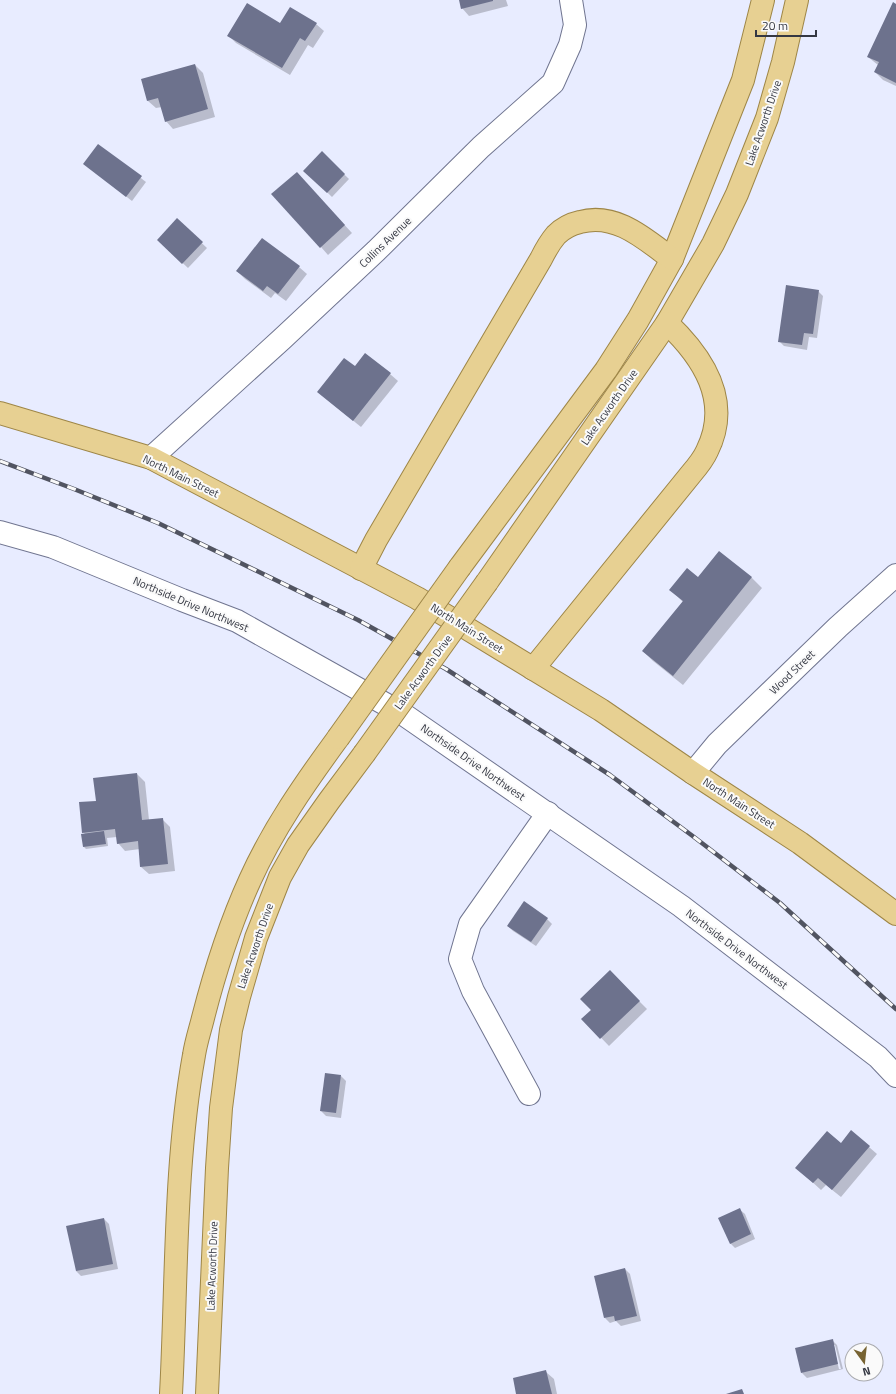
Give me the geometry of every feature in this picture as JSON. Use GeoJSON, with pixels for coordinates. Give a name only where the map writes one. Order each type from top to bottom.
{"type":"FeatureCollection","features":[{"type":"Feature","properties":{"kind":"main road"},"geometry":{"type":"LineString","coordinates":[[171,1394],[180,1176],[186,1111],[194,1054],[211,985],[228,933],[250,879],[304,784],[460,567],[606,370],[672,259],[743,80],[763,0]]}},
{"type":"Feature","properties":{"kind":"main road","name":"Lake Acworth Drive"},"geometry":{"type":"LineString","coordinates":[[207,1394],[217,1168],[225,1072],[231,1030],[239,997],[256,938],[280,876],[328,801],[364,754],[487,582],[667,323],[713,244],[751,163],[767,118],[783,62],[797,0]]}},
{"type":"Feature","properties":{"kind":"main road"},"geometry":{"type":"LineString","coordinates":[[361,569],[376,540],[556,235],[576,223],[589,219],[602,219],[639,234],[672,259]]}},
{"type":"Feature","properties":{"kind":"main road"},"geometry":{"type":"LineString","coordinates":[[533,669],[691,474],[707,452],[710,445],[714,434],[716,417],[716,404],[712,384],[703,366],[678,334],[667,323]]}},
{"type":"Feature","properties":{"kind":"main road","name":"North Main Street"},"geometry":{"type":"LineString","coordinates":[[0,413],[151,458],[417,598],[601,710],[693,773],[800,843],[896,914]]}},
{"type":"Feature","properties":{"kind":"main road"},"geometry":{"type":"LineString","coordinates":[[162,1394],[173,1358]]}},
{"type":"Feature","properties":{"kind":"street","name":"Collins Avenue"},"geometry":{"type":"LineString","coordinates":[[151,458],[282,339],[376,250],[481,147],[553,82],[570,45],[575,25],[572,0]]}},
{"type":"Feature","properties":{"kind":"street","name":"Northside Drive Northwest"},"geometry":{"type":"LineString","coordinates":[[0,532],[53,547],[237,621],[403,714],[681,906],[878,1057],[896,1076]]}},
{"type":"Feature","properties":{"kind":"street","name":"Wood Street"},"geometry":{"type":"LineString","coordinates":[[693,773],[717,744],[838,627],[894,583]]}},
{"type":"Feature","properties":{"kind":"street"},"geometry":{"type":"LineString","coordinates":[[529,1094],[473,991],[460,960],[470,924],[548,813]]}},
{"type":"Feature","properties":{"kind":"building"},"geometry":{"type":"Polygon","coordinates":[[[459,0],[493,0],[493,1],[461,9],[459,0]]]}},
{"type":"Feature","properties":{"kind":"building"},"geometry":{"type":"Polygon","coordinates":[[[893,2],[896,4],[896,83],[874,72],[879,62],[867,57],[893,2]]]}},
{"type":"Feature","properties":{"kind":"building"},"geometry":{"type":"Polygon","coordinates":[[[247,3],[280,23],[290,7],[317,23],[305,41],[300,38],[282,68],[227,36],[247,3]]]}},
{"type":"Feature","properties":{"kind":"building"},"geometry":{"type":"Polygon","coordinates":[[[195,64],[208,109],[165,122],[158,98],[147,101],[141,79],[195,64]]]}},
{"type":"Feature","properties":{"kind":"building"},"geometry":{"type":"Polygon","coordinates":[[[98,144],[142,176],[126,197],[83,164],[98,144]]]}},
{"type":"Feature","properties":{"kind":"building"},"geometry":{"type":"Polygon","coordinates":[[[322,151],[345,174],[327,193],[303,171],[322,151]]]}},
{"type":"Feature","properties":{"kind":"building"},"geometry":{"type":"Polygon","coordinates":[[[297,172],[345,225],[320,248],[271,194],[297,172]]]}},
{"type":"Feature","properties":{"kind":"building"},"geometry":{"type":"Polygon","coordinates":[[[177,218],[203,242],[182,264],[157,240],[177,218]]]}},
{"type":"Feature","properties":{"kind":"building"},"geometry":{"type":"Polygon","coordinates":[[[262,238],[300,266],[278,294],[267,286],[263,291],[236,271],[262,238]]]}},
{"type":"Feature","properties":{"kind":"building"},"geometry":{"type":"Polygon","coordinates":[[[786,285],[819,290],[813,334],[804,333],[802,345],[778,342],[786,285]]]}},
{"type":"Feature","properties":{"kind":"building"},"geometry":{"type":"Polygon","coordinates":[[[365,353],[391,373],[353,421],[317,392],[344,358],[355,366],[365,353]]]}},
{"type":"Feature","properties":{"kind":"building"},"geometry":{"type":"Polygon","coordinates":[[[719,551],[752,577],[673,676],[642,651],[683,601],[669,590],[687,568],[698,577],[719,551]]]}},
{"type":"Feature","properties":{"kind":"building"},"geometry":{"type":"Polygon","coordinates":[[[137,773],[142,820],[163,818],[168,864],[140,867],[138,841],[117,844],[115,829],[82,833],[79,802],[96,801],[93,778],[137,773]]]}},
{"type":"Feature","properties":{"kind":"building"},"geometry":{"type":"Polygon","coordinates":[[[104,831],[106,844],[83,847],[81,834],[104,831]]]}},
{"type":"Feature","properties":{"kind":"building"},"geometry":{"type":"Polygon","coordinates":[[[524,901],[548,918],[531,942],[507,926],[524,901]]]}},
{"type":"Feature","properties":{"kind":"building"},"geometry":{"type":"Polygon","coordinates":[[[610,970],[640,1001],[600,1039],[581,1019],[591,1010],[580,999],[610,970]]]}},
{"type":"Feature","properties":{"kind":"building"},"geometry":{"type":"Polygon","coordinates":[[[325,1073],[341,1075],[336,1113],[320,1111],[325,1073]]]}},
{"type":"Feature","properties":{"kind":"building"},"geometry":{"type":"Polygon","coordinates":[[[851,1130],[870,1146],[832,1190],[818,1178],[813,1183],[795,1168],[827,1131],[841,1143],[851,1130]]]}},
{"type":"Feature","properties":{"kind":"building"},"geometry":{"type":"Polygon","coordinates":[[[740,1208],[751,1234],[730,1244],[718,1218],[740,1208]]]}},
{"type":"Feature","properties":{"kind":"building"},"geometry":{"type":"Polygon","coordinates":[[[104,1218],[113,1264],[76,1271],[66,1226],[104,1218]]]}},
{"type":"Feature","properties":{"kind":"building"},"geometry":{"type":"Polygon","coordinates":[[[625,1268],[637,1316],[615,1321],[614,1316],[604,1318],[594,1276],[625,1268]]]}},
{"type":"Feature","properties":{"kind":"building"},"geometry":{"type":"Polygon","coordinates":[[[833,1339],[838,1364],[801,1373],[795,1348],[833,1339]]]}},
{"type":"Feature","properties":{"kind":"building"},"geometry":{"type":"Polygon","coordinates":[[[546,1370],[552,1394],[516,1394],[513,1378],[546,1370]]]}},
{"type":"Feature","properties":{"kind":"building"},"geometry":{"type":"Polygon","coordinates":[[[742,1389],[744,1394],[726,1394],[742,1389]]]}},
{"type":"Feature","properties":{"kind":"railway"},"geometry":{"type":"LineString","coordinates":[[0,461],[158,523],[358,620],[446,669],[610,775],[694,837],[780,903],[896,1009]]}}]}
